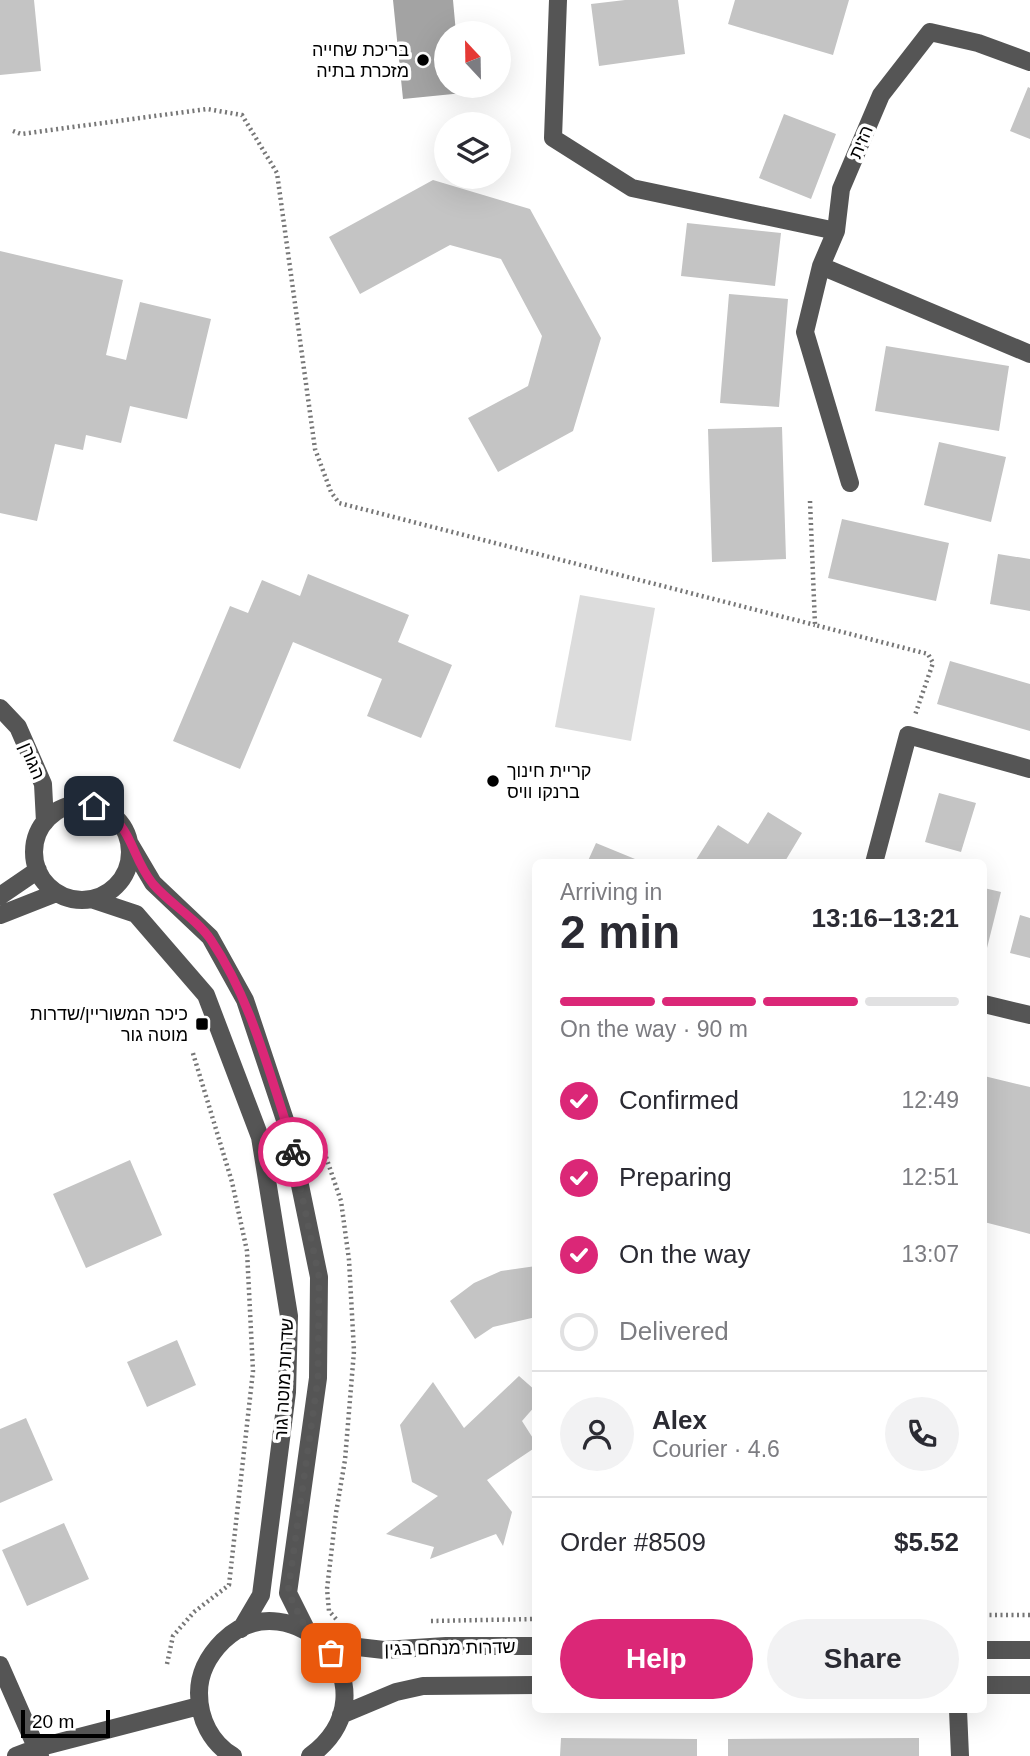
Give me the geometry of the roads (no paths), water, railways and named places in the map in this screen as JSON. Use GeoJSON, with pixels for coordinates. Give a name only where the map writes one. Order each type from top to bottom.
{"type":"FeatureCollection","features":[{"type":"Feature","properties":{"kind":"street"},"geometry":{"type":"LineString","coordinates":[[558,0],[553,138],[632,188],[836,231]]}},
{"type":"Feature","properties":{"kind":"street","name":"הזית"},"geometry":{"type":"LineString","coordinates":[[850,482],[805,332],[821,267],[836,231],[841,189],[881,95],[930,32],[978,43],[1030,62]]}},
{"type":"Feature","properties":{"kind":"street"},"geometry":{"type":"LineString","coordinates":[[821,267],[1030,354]]}},
{"type":"Feature","properties":{"kind":"street","name":"הגורן"},"geometry":{"type":"LineString","coordinates":[[0,708],[18,727],[43,784],[45,822]]}},
{"type":"Feature","properties":{"kind":"street"},"geometry":{"type":"LineString","coordinates":[[875,859],[908,735],[1030,769]]}},
{"type":"Feature","properties":{"kind":"street"},"geometry":{"type":"LineString","coordinates":[[75,804],[94,806],[111,813],[123,826],[130,844],[130,862],[122,879],[112,890],[91,900],[70,898],[57,893],[45,883],[34,854],[37,837],[45,822],[58,810],[75,804]]}},
{"type":"Feature","properties":{"kind":"street","name":"שדרות מוטה גור"},"geometry":{"type":"LineString","coordinates":[[130,844],[153,883],[210,937],[245,1000],[289,1132],[319,1277],[318,1378],[288,1592],[307,1631]]}},
{"type":"Feature","properties":{"kind":"street"},"geometry":{"type":"LineString","coordinates":[[0,896],[38,870]]}},
{"type":"Feature","properties":{"kind":"street"},"geometry":{"type":"LineString","coordinates":[[0,915],[57,893]]}},
{"type":"Feature","properties":{"kind":"street","name":"שדרות מוטה גור"},"geometry":{"type":"LineString","coordinates":[[91,900],[136,914],[206,995],[261,1138],[289,1316],[287,1392],[261,1595],[241,1629]]}},
{"type":"Feature","properties":{"kind":"street"},"geometry":{"type":"LineString","coordinates":[[987,1005],[1030,1015]]}},
{"type":"Feature","properties":{"kind":"street"},"geometry":{"type":"LineString","coordinates":[[229,1755],[213,1739],[204,1724],[199,1706],[200,1683],[207,1661],[226,1638],[241,1629],[269,1622],[289,1624],[307,1631],[323,1643],[342,1676],[344,1702],[341,1715],[337,1726],[317,1753]]}},
{"type":"Feature","properties":{"kind":"street","name":"שדרות מנחם בגין"},"geometry":{"type":"LineString","coordinates":[[323,1643],[384,1650],[446,1646],[532,1646]]}},
{"type":"Feature","properties":{"kind":"street"},"geometry":{"type":"LineString","coordinates":[[987,1650],[1030,1650]]}},
{"type":"Feature","properties":{"kind":"street"},"geometry":{"type":"LineString","coordinates":[[0,1665],[39,1752]]}},
{"type":"Feature","properties":{"kind":"street","name":"שדרות מנחם בגין"},"geometry":{"type":"LineString","coordinates":[[341,1715],[396,1692],[424,1686],[532,1685]]}},
{"type":"Feature","properties":{"kind":"street"},"geometry":{"type":"LineString","coordinates":[[987,1685],[1030,1685]]}},
{"type":"Feature","properties":{"kind":"street"},"geometry":{"type":"LineString","coordinates":[[16,1756],[39,1752],[199,1706]]}},
{"type":"Feature","properties":{"kind":"street"},"geometry":{"type":"LineString","coordinates":[[958,1713],[960,1756]]}},
{"type":"Feature","properties":{"kind":"place","name":"בריכת שחייה מזכרת בתיה"},"geometry":{"type":"Point","coordinates":[423,60]}},
{"type":"Feature","properties":{"kind":"place","name":"קריית חינוך ברנקו וויס"},"geometry":{"type":"Point","coordinates":[493,781]}},
{"type":"Feature","properties":{"kind":"place","name":"כיכר המשוריין/שדרות מוטה גור"},"geometry":{"type":"Point","coordinates":[202,1024]}}]}
